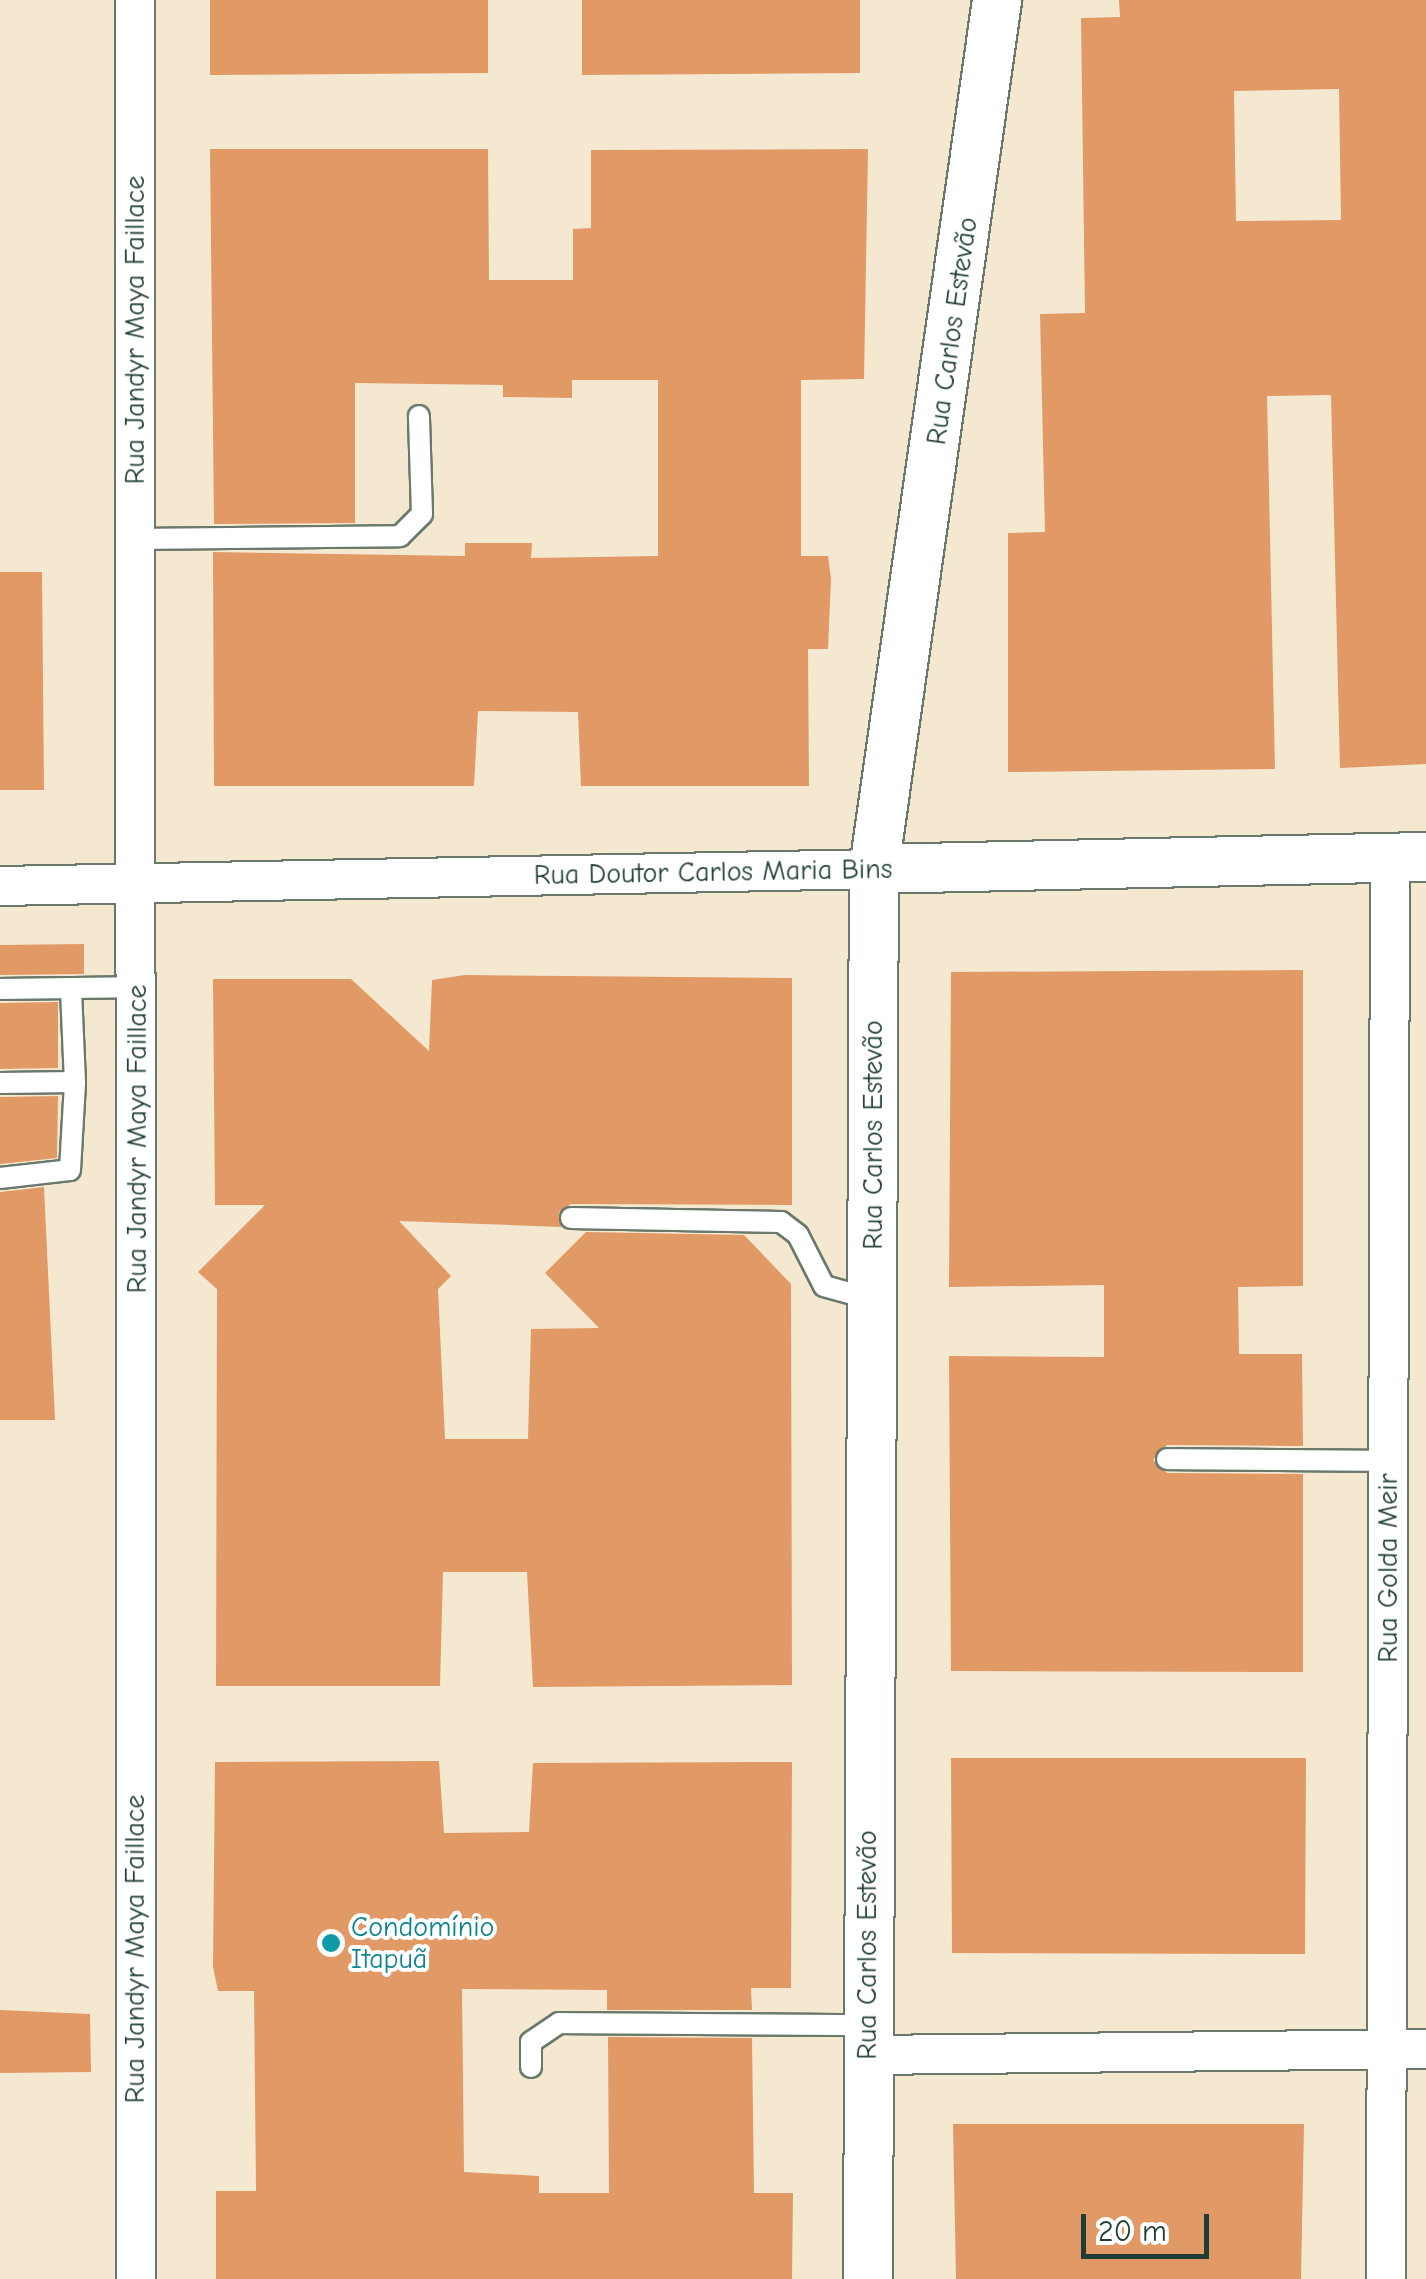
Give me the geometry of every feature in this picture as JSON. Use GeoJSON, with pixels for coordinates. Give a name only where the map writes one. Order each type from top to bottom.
{"type":"FeatureCollection","features":[{"type":"Feature","properties":{"kind":"street","name":"Rua Jandyr Maya Faillace"},"geometry":{"type":"LineString","coordinates":[[136,0],[136,2279]]}},
{"type":"Feature","properties":{"kind":"street","name":"Rua Carlos Estevão"},"geometry":{"type":"LineString","coordinates":[[868,2279],[866,2040],[874,869],[998,0]]}},
{"type":"Feature","properties":{"kind":"street","name":"Rua Doutor Carlos Maria Bins"},"geometry":{"type":"LineString","coordinates":[[0,886],[1408,857]]}},
{"type":"Feature","properties":{"kind":"street","name":"Rua Golda Meir"},"geometry":{"type":"LineString","coordinates":[[1386,2279],[1388,1462],[1408,857]]}},
{"type":"Feature","properties":{"kind":"street"},"geometry":{"type":"LineString","coordinates":[[866,2040],[1426,2049]]}},
{"type":"Feature","properties":{"kind":"lane"},"geometry":{"type":"LineString","coordinates":[[134,539],[400,536],[422,514],[419,416]]}},
{"type":"Feature","properties":{"kind":"lane"},"geometry":{"type":"LineString","coordinates":[[0,989],[138,986]]}},
{"type":"Feature","properties":{"kind":"lane"},"geometry":{"type":"LineString","coordinates":[[0,1178],[70,1170],[74,1082],[71,989]]}},
{"type":"Feature","properties":{"kind":"lane"},"geometry":{"type":"LineString","coordinates":[[0,1083],[74,1082]]}},
{"type":"Feature","properties":{"kind":"lane"},"geometry":{"type":"LineString","coordinates":[[571,1218],[781,1222],[798,1235],[824,1286],[872,1299]]}},
{"type":"Feature","properties":{"kind":"lane"},"geometry":{"type":"LineString","coordinates":[[1167,1459],[1388,1462]]}},
{"type":"Feature","properties":{"kind":"lane"},"geometry":{"type":"LineString","coordinates":[[531,2066],[531,2042],[559,2023],[866,2040]]}},
{"type":"Feature","properties":{"kind":"building"},"geometry":{"type":"Polygon","coordinates":[[[210,0],[488,0],[488,73],[210,75],[210,0]]]}},
{"type":"Feature","properties":{"kind":"building"},"geometry":{"type":"Polygon","coordinates":[[[582,0],[860,0],[860,73],[582,75],[582,0]]]}},
{"type":"Feature","properties":{"kind":"building"},"geometry":{"type":"Polygon","coordinates":[[[1119,0],[1426,0],[1426,764],[1340,768],[1331,395],[1267,396],[1275,769],[1008,772],[1008,533],[1045,532],[1040,314],[1085,313],[1081,18],[1120,17],[1119,0]],[[1339,89],[1234,91],[1236,221],[1341,220],[1339,89]]]}},
{"type":"Feature","properties":{"kind":"building"},"geometry":{"type":"Polygon","coordinates":[[[210,149],[488,149],[489,280],[573,280],[573,229],[591,228],[591,150],[868,149],[864,379],[801,380],[801,556],[828,556],[831,579],[828,649],[808,649],[809,786],[581,786],[578,712],[478,711],[474,786],[214,786],[213,552],[465,556],[465,543],[532,543],[531,558],[658,556],[658,380],[572,380],[572,398],[503,397],[503,385],[355,383],[355,523],[214,524],[210,149]]]}},
{"type":"Feature","properties":{"kind":"building"},"geometry":{"type":"Polygon","coordinates":[[[0,572],[42,572],[44,790],[0,790],[0,572]]]}},
{"type":"Feature","properties":{"kind":"building"},"geometry":{"type":"Polygon","coordinates":[[[84,944],[84,974],[0,975],[0,945],[84,944]]]}},
{"type":"Feature","properties":{"kind":"building"},"geometry":{"type":"Polygon","coordinates":[[[1303,970],[1303,1286],[1238,1287],[1239,1354],[1302,1354],[1303,1446],[1167,1445],[1153,1460],[1167,1473],[1303,1474],[1303,1672],[951,1671],[949,1356],[1104,1357],[1104,1285],[949,1287],[951,972],[1303,970]]]}},
{"type":"Feature","properties":{"kind":"building"},"geometry":{"type":"Polygon","coordinates":[[[465,975],[792,978],[792,1205],[571,1204],[559,1212],[561,1227],[399,1221],[451,1276],[438,1289],[445,1439],[528,1439],[531,1329],[599,1328],[545,1273],[586,1232],[744,1235],[791,1284],[792,1685],[533,1687],[527,1572],[443,1572],[440,1686],[216,1686],[217,1289],[198,1272],[265,1205],[215,1205],[213,979],[351,979],[429,1051],[432,980],[465,975]]]}},
{"type":"Feature","properties":{"kind":"building"},"geometry":{"type":"Polygon","coordinates":[[[58,1002],[58,1068],[0,1069],[0,1003],[58,1002]]]}},
{"type":"Feature","properties":{"kind":"building"},"geometry":{"type":"Polygon","coordinates":[[[58,1096],[57,1158],[0,1164],[0,1097],[58,1096]]]}},
{"type":"Feature","properties":{"kind":"building"},"geometry":{"type":"Polygon","coordinates":[[[44,1187],[55,1420],[0,1420],[0,1192],[44,1187]]]}},
{"type":"Feature","properties":{"kind":"building"},"geometry":{"type":"Polygon","coordinates":[[[951,1758],[1306,1758],[1305,1954],[952,1953],[951,1758]]]}},
{"type":"Feature","properties":{"kind":"building"},"geometry":{"type":"Polygon","coordinates":[[[439,1761],[444,1833],[529,1832],[533,1763],[792,1762],[791,1988],[751,1988],[752,2010],[607,2010],[607,1990],[462,1989],[464,2172],[539,2176],[539,2193],[609,2193],[608,2037],[752,2038],[754,2193],[793,2193],[792,2279],[216,2279],[216,2191],[256,2191],[254,1991],[218,1991],[213,1967],[215,1762],[439,1761]]]}},
{"type":"Feature","properties":{"kind":"building"},"geometry":{"type":"Polygon","coordinates":[[[0,2010],[90,2014],[91,2072],[0,2073],[0,2010]]]}},
{"type":"Feature","properties":{"kind":"building"},"geometry":{"type":"Polygon","coordinates":[[[953,2124],[1304,2124],[1301,2279],[956,2279],[953,2124]]]}},
{"type":"Feature","properties":{"kind":"place","name":"Condomínio Itapuã"},"geometry":{"type":"Point","coordinates":[331,1943]}}]}
